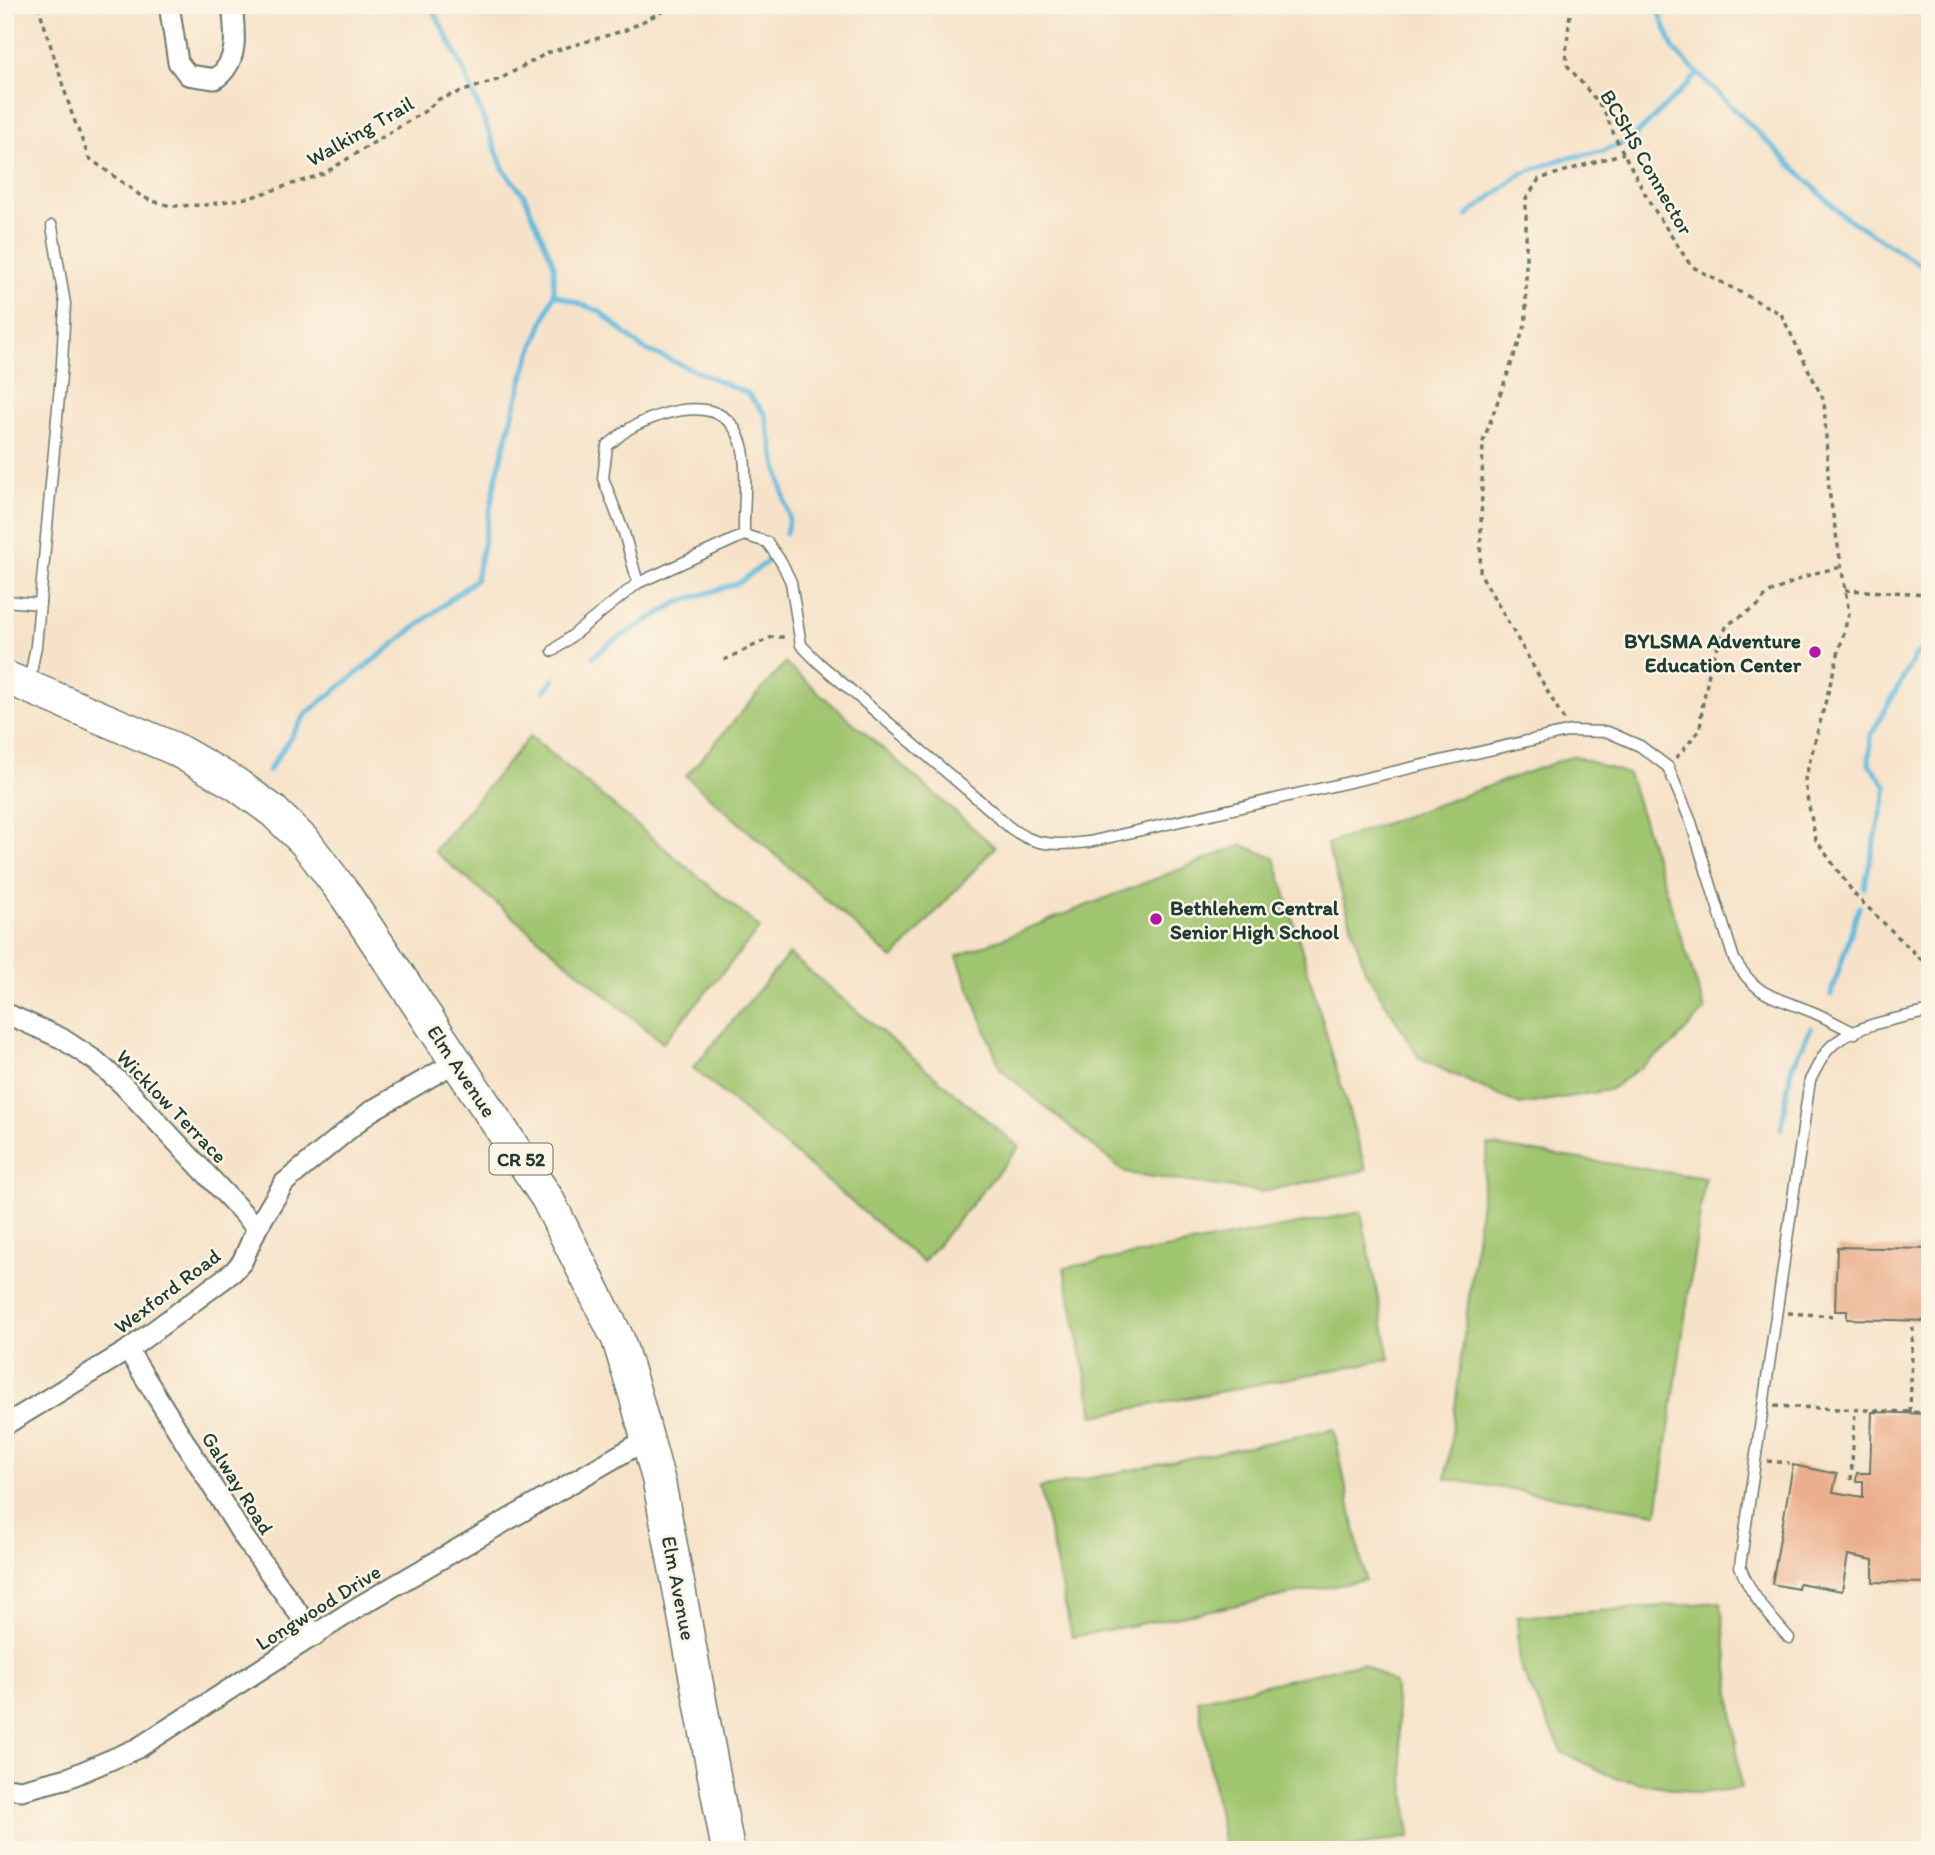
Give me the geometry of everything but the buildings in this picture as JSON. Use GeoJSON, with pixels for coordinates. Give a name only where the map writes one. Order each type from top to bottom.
{"type":"FeatureCollection","features":[{"type":"Feature","properties":{"kind":"main road","name":"Elm Avenue"},"geometry":{"type":"LineString","coordinates":[[17,682],[175,749],[236,785],[273,811],[306,843],[346,896],[547,1198],[618,1339],[659,1482],[728,1850]]}},
{"type":"Feature","properties":{"kind":"street"},"geometry":{"type":"LineString","coordinates":[[169,5],[178,62],[188,75],[215,79],[223,74],[231,62],[235,36],[232,5]]}},
{"type":"Feature","properties":{"kind":"street","name":"Wicklow Terrace"},"geometry":{"type":"LineString","coordinates":[[5,1013],[61,1038],[96,1061],[122,1084],[257,1228]]}},
{"type":"Feature","properties":{"kind":"street","name":"Wexford Road"},"geometry":{"type":"LineString","coordinates":[[5,1425],[128,1350],[233,1272],[242,1262],[257,1228],[284,1182],[370,1111],[456,1062]]}},
{"type":"Feature","properties":{"kind":"street","name":"Galway Road"},"geometry":{"type":"LineString","coordinates":[[128,1350],[243,1536],[315,1636]]}},
{"type":"Feature","properties":{"kind":"street","name":"Longwood Drive"},"geometry":{"type":"LineString","coordinates":[[5,1788],[21,1790],[68,1778],[138,1748],[370,1600],[647,1439]]}},
{"type":"Feature","properties":{"kind":"lane"},"geometry":{"type":"LineString","coordinates":[[17,682],[36,646],[62,364],[65,304],[52,226]]}},
{"type":"Feature","properties":{"kind":"lane"},"geometry":{"type":"LineString","coordinates":[[638,583],[624,533],[603,478],[607,446],[632,427],[668,413],[699,408],[725,417],[741,442],[744,535]]}},
{"type":"Feature","properties":{"kind":"lane"},"geometry":{"type":"LineString","coordinates":[[553,651],[638,583],[744,535],[767,542],[791,582],[801,645],[1010,829],[1047,844],[1089,842],[1571,731],[1608,732],[1640,746],[1668,767],[1691,822],[1734,959],[1745,978],[1760,990],[1814,1012],[1854,1033]]}},
{"type":"Feature","properties":{"kind":"lane"},"geometry":{"type":"LineString","coordinates":[[5,601],[40,604]]}},
{"type":"Feature","properties":{"kind":"lane"},"geometry":{"type":"LineString","coordinates":[[1789,1638],[1759,1604],[1747,1585],[1740,1566],[1810,1080],[1822,1058],[1835,1043],[1863,1028],[1930,1011]]}},
{"type":"Feature","properties":{"kind":"path","name":"Walking Trail"},"geometry":{"type":"LineString","coordinates":[[38,5],[72,114],[89,158],[141,196],[171,206],[205,205],[252,197],[323,174],[425,111],[439,99],[500,79],[547,53],[625,30],[676,5]]}},
{"type":"Feature","properties":{"kind":"path","name":"BCSHS Connector"},"geometry":{"type":"LineString","coordinates":[[1571,5],[1567,65],[1604,110],[1615,137],[1650,203],[1691,266],[1781,314],[1824,401],[1829,491],[1849,613],[1805,779],[1809,808],[1816,839],[1855,895],[1930,968]]}},
{"type":"Feature","properties":{"kind":"path"},"geometry":{"type":"LineString","coordinates":[[1571,731],[1480,573],[1483,442],[1526,323],[1526,199],[1539,179],[1623,151]]}},
{"type":"Feature","properties":{"kind":"path"},"geometry":{"type":"LineString","coordinates":[[1668,767],[1700,730],[1712,663],[1727,625],[1759,605],[1767,594],[1811,574],[1841,567]]}},
{"type":"Feature","properties":{"kind":"path"},"geometry":{"type":"LineString","coordinates":[[1845,590],[1930,594]]}},
{"type":"Feature","properties":{"kind":"path"},"geometry":{"type":"LineString","coordinates":[[724,660],[772,637],[799,636]]}},
{"type":"Feature","properties":{"kind":"path"},"geometry":{"type":"LineString","coordinates":[[1776,1313],[1835,1316]]}},
{"type":"Feature","properties":{"kind":"path"},"geometry":{"type":"LineString","coordinates":[[1910,1412],[1913,1324]]}},
{"type":"Feature","properties":{"kind":"path"},"geometry":{"type":"LineString","coordinates":[[1763,1406],[1930,1413]]}},
{"type":"Feature","properties":{"kind":"path"},"geometry":{"type":"LineString","coordinates":[[1851,1480],[1854,1410]]}},
{"type":"Feature","properties":{"kind":"path"},"geometry":{"type":"LineString","coordinates":[[1755,1460],[1789,1463]]}},
{"type":"Feature","properties":{"kind":"green space"},"geometry":{"type":"Polygon","coordinates":[[[785,663],[995,847],[893,959],[686,776],[785,663]]]}},
{"type":"Feature","properties":{"kind":"green space"},"geometry":{"type":"Polygon","coordinates":[[[530,736],[760,928],[663,1043],[434,851],[530,736]]]}},
{"type":"Feature","properties":{"kind":"green space"},"geometry":{"type":"Polygon","coordinates":[[[1573,756],[1628,774],[1705,1010],[1673,1044],[1609,1090],[1520,1105],[1420,1059],[1365,970],[1327,844],[1573,756]]]}},
{"type":"Feature","properties":{"kind":"green space"},"geometry":{"type":"Polygon","coordinates":[[[1242,845],[1275,858],[1366,1170],[1261,1192],[1126,1173],[1001,1070],[957,956],[1242,845]]]}},
{"type":"Feature","properties":{"kind":"green space"},"geometry":{"type":"Polygon","coordinates":[[[789,954],[1019,1147],[923,1262],[693,1068],[789,954]]]}},
{"type":"Feature","properties":{"kind":"green space"},"geometry":{"type":"Polygon","coordinates":[[[1488,1145],[1705,1178],[1657,1513],[1446,1479],[1488,1145]]]}},
{"type":"Feature","properties":{"kind":"green space"},"geometry":{"type":"Polygon","coordinates":[[[1361,1212],[1390,1359],[1094,1416],[1064,1268],[1361,1212]]]}},
{"type":"Feature","properties":{"kind":"green space"},"geometry":{"type":"Polygon","coordinates":[[[1334,1429],[1365,1580],[1072,1637],[1040,1488],[1334,1429]]]}},
{"type":"Feature","properties":{"kind":"green space"},"geometry":{"type":"Polygon","coordinates":[[[1721,1602],[1741,1788],[1702,1793],[1618,1779],[1563,1753],[1520,1667],[1517,1617],[1721,1602]]]}},
{"type":"Feature","properties":{"kind":"green space"},"geometry":{"type":"Polygon","coordinates":[[[1362,1663],[1394,1683],[1410,1837],[1335,1850],[1225,1850],[1198,1700],[1362,1663]]]}},
{"type":"Feature","properties":{"kind":"waterway"},"geometry":{"type":"LineString","coordinates":[[268,771],[307,713],[476,579],[498,470],[526,366],[554,294],[554,264],[524,195],[504,170],[463,68],[428,5]]}},
{"type":"Feature","properties":{"kind":"waterway"},"geometry":{"type":"LineString","coordinates":[[1656,5],[1674,50],[1841,214],[1930,271]]}},
{"type":"Feature","properties":{"kind":"waterway"},"geometry":{"type":"LineString","coordinates":[[1467,216],[1521,174],[1562,159],[1604,151],[1633,138],[1698,74]]}},
{"type":"Feature","properties":{"kind":"waterway"},"geometry":{"type":"LineString","coordinates":[[554,294],[599,311],[642,348],[747,393],[765,414],[789,518],[786,533]]}},
{"type":"Feature","properties":{"kind":"waterway"},"geometry":{"type":"LineString","coordinates":[[593,657],[610,643],[679,602],[739,583],[769,560]]}},
{"type":"Feature","properties":{"kind":"waterway"},"geometry":{"type":"LineString","coordinates":[[1864,888],[1887,787],[1869,764],[1871,735],[1917,653],[1930,649]]}},
{"type":"Feature","properties":{"kind":"waterway"},"geometry":{"type":"LineString","coordinates":[[545,691],[554,679]]}},
{"type":"Feature","properties":{"kind":"waterway"},"geometry":{"type":"LineString","coordinates":[[1831,995],[1859,907]]}},
{"type":"Feature","properties":{"kind":"waterway"},"geometry":{"type":"LineString","coordinates":[[1781,1129],[1791,1069],[1811,1028]]}},
{"type":"Feature","properties":{"kind":"place","name":"BYLSMA Adventure Education Center"},"geometry":{"type":"Point","coordinates":[1815,652]}},
{"type":"Feature","properties":{"kind":"place","name":"Bethlehem Central Senior High School"},"geometry":{"type":"Point","coordinates":[1156,919]}}]}
